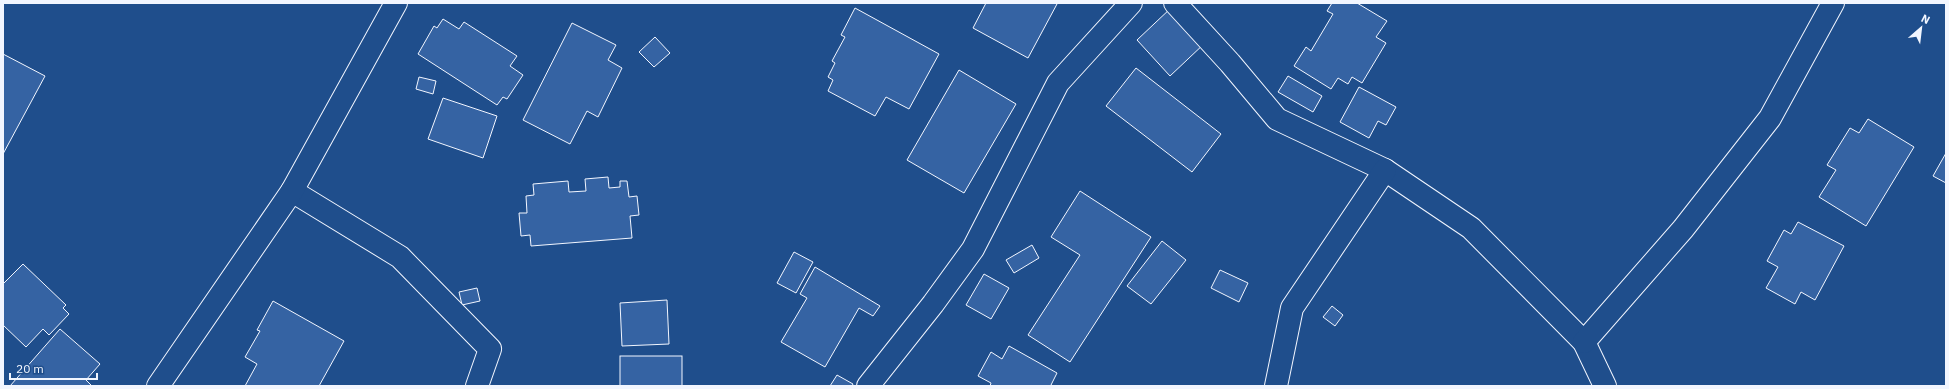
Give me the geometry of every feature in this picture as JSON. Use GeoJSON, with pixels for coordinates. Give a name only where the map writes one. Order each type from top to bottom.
{"type":"FeatureCollection","features":[{"type":"Feature","properties":{"kind":"street"},"geometry":{"type":"LineString","coordinates":[[158,386],[292,190],[396,3]]}},
{"type":"Feature","properties":{"kind":"street"},"geometry":{"type":"LineString","coordinates":[[868,386],[933,304],[973,249],[1058,83],[1132,3]]}},
{"type":"Feature","properties":{"kind":"street"},"geometry":{"type":"LineString","coordinates":[[1175,3],[1230,62],[1277,119],[1385,170],[1471,228],[1584,342],[1605,386]]}},
{"type":"Feature","properties":{"kind":"street"},"geometry":{"type":"LineString","coordinates":[[1584,342],[1682,229],[1770,118],[1833,3]]}},
{"type":"Feature","properties":{"kind":"street"},"geometry":{"type":"LineString","coordinates":[[1276,386],[1292,308],[1385,170]]}},
{"type":"Feature","properties":{"kind":"street"},"geometry":{"type":"LineString","coordinates":[[292,190],[400,257],[490,349],[476,386]]}},
{"type":"Feature","properties":{"kind":"building"},"geometry":{"type":"Polygon","coordinates":[[[986,3],[1057,4],[1028,58],[973,28],[986,3]]]}},
{"type":"Feature","properties":{"kind":"building"},"geometry":{"type":"Polygon","coordinates":[[[1332,3],[1357,3],[1387,21],[1376,37],[1386,43],[1362,83],[1352,77],[1348,84],[1338,78],[1331,89],[1294,66],[1306,47],[1311,51],[1333,14],[1327,11],[1332,3]]]}},
{"type":"Feature","properties":{"kind":"building"},"geometry":{"type":"Polygon","coordinates":[[[1172,7],[1206,42],[1170,76],[1137,40],[1172,7]]]}},
{"type":"Feature","properties":{"kind":"building"},"geometry":{"type":"Polygon","coordinates":[[[855,8],[939,54],[909,109],[886,97],[875,116],[828,91],[833,80],[828,77],[835,63],[832,61],[845,37],[841,35],[855,8]]]}},
{"type":"Feature","properties":{"kind":"building"},"geometry":{"type":"Polygon","coordinates":[[[443,19],[459,29],[464,22],[517,56],[510,66],[523,75],[507,99],[503,97],[497,105],[418,54],[434,26],[437,28],[443,19]]]}},
{"type":"Feature","properties":{"kind":"building"},"geometry":{"type":"Polygon","coordinates":[[[572,23],[616,45],[608,60],[622,68],[598,117],[587,111],[570,144],[523,120],[572,23]]]}},
{"type":"Feature","properties":{"kind":"building"},"geometry":{"type":"Polygon","coordinates":[[[655,37],[670,53],[654,67],[639,52],[655,37]]]}},
{"type":"Feature","properties":{"kind":"building"},"geometry":{"type":"Polygon","coordinates":[[[3,54],[45,76],[3,154],[3,54]]]}},
{"type":"Feature","properties":{"kind":"building"},"geometry":{"type":"Polygon","coordinates":[[[1136,68],[1221,134],[1192,172],[1106,106],[1136,68]]]}},
{"type":"Feature","properties":{"kind":"building"},"geometry":{"type":"Polygon","coordinates":[[[959,70],[1016,104],[964,193],[907,160],[959,70]]]}},
{"type":"Feature","properties":{"kind":"building"},"geometry":{"type":"Polygon","coordinates":[[[1288,76],[1322,96],[1313,112],[1278,92],[1288,76]]]}},
{"type":"Feature","properties":{"kind":"building"},"geometry":{"type":"Polygon","coordinates":[[[419,77],[436,81],[433,94],[416,89],[419,77]]]}},
{"type":"Feature","properties":{"kind":"building"},"geometry":{"type":"Polygon","coordinates":[[[1359,87],[1396,107],[1386,125],[1378,121],[1369,138],[1340,122],[1359,87]]]}},
{"type":"Feature","properties":{"kind":"building"},"geometry":{"type":"Polygon","coordinates":[[[443,98],[497,116],[483,158],[428,139],[443,98]]]}},
{"type":"Feature","properties":{"kind":"building"},"geometry":{"type":"Polygon","coordinates":[[[1868,119],[1914,147],[1866,226],[1819,197],[1836,170],[1827,165],[1850,128],[1859,133],[1868,119]]]}},
{"type":"Feature","properties":{"kind":"building"},"geometry":{"type":"Polygon","coordinates":[[[1946,153],[1946,183],[1933,176],[1946,153]]]}},
{"type":"Feature","properties":{"kind":"building"},"geometry":{"type":"Polygon","coordinates":[[[608,177],[609,188],[620,187],[620,181],[627,181],[629,197],[637,196],[639,215],[630,216],[632,238],[531,246],[530,235],[521,236],[519,213],[527,213],[526,196],[534,195],[533,184],[568,181],[569,192],[586,191],[585,179],[608,177]]]}},
{"type":"Feature","properties":{"kind":"building"},"geometry":{"type":"Polygon","coordinates":[[[1080,191],[1151,237],[1070,362],[1028,335],[1080,255],[1051,237],[1080,191]]]}},
{"type":"Feature","properties":{"kind":"building"},"geometry":{"type":"Polygon","coordinates":[[[1798,222],[1844,246],[1815,300],[1801,292],[1795,304],[1766,288],[1778,267],[1767,261],[1784,230],[1791,234],[1798,222]]]}},
{"type":"Feature","properties":{"kind":"building"},"geometry":{"type":"Polygon","coordinates":[[[1162,241],[1186,260],[1151,304],[1127,286],[1162,241]]]}},
{"type":"Feature","properties":{"kind":"building"},"geometry":{"type":"Polygon","coordinates":[[[1032,245],[1039,258],[1014,273],[1006,260],[1032,245]]]}},
{"type":"Feature","properties":{"kind":"building"},"geometry":{"type":"Polygon","coordinates":[[[794,252],[813,262],[796,293],[777,283],[794,252]]]}},
{"type":"Feature","properties":{"kind":"building"},"geometry":{"type":"Polygon","coordinates":[[[23,264],[66,305],[63,308],[69,314],[49,335],[43,329],[26,347],[3,325],[3,284],[23,264]]]}},
{"type":"Feature","properties":{"kind":"building"},"geometry":{"type":"Polygon","coordinates":[[[815,267],[880,306],[873,316],[859,308],[825,367],[781,342],[807,298],[800,294],[815,267]]]}},
{"type":"Feature","properties":{"kind":"building"},"geometry":{"type":"Polygon","coordinates":[[[1220,270],[1248,283],[1239,302],[1211,288],[1220,270]]]}},
{"type":"Feature","properties":{"kind":"building"},"geometry":{"type":"Polygon","coordinates":[[[984,274],[1009,288],[991,319],[966,305],[984,274]]]}},
{"type":"Feature","properties":{"kind":"building"},"geometry":{"type":"Polygon","coordinates":[[[477,288],[480,301],[462,305],[459,292],[477,288]]]}},
{"type":"Feature","properties":{"kind":"building"},"geometry":{"type":"Polygon","coordinates":[[[667,300],[669,344],[622,346],[620,303],[667,300]]]}},
{"type":"Feature","properties":{"kind":"building"},"geometry":{"type":"Polygon","coordinates":[[[273,301],[344,341],[319,386],[245,386],[257,364],[245,357],[260,331],[257,330],[273,301]]]}},
{"type":"Feature","properties":{"kind":"building"},"geometry":{"type":"Polygon","coordinates":[[[1332,306],[1343,315],[1335,326],[1323,317],[1332,306]]]}},
{"type":"Feature","properties":{"kind":"building"},"geometry":{"type":"Polygon","coordinates":[[[60,329],[100,364],[86,380],[92,386],[10,386],[60,329]]]}},
{"type":"Feature","properties":{"kind":"building"},"geometry":{"type":"Polygon","coordinates":[[[1009,346],[1057,373],[1051,385],[1053,386],[990,386],[991,383],[978,376],[991,352],[1002,359],[1009,346]]]}},
{"type":"Feature","properties":{"kind":"building"},"geometry":{"type":"Polygon","coordinates":[[[620,356],[682,356],[682,386],[620,386],[620,356]]]}},
{"type":"Feature","properties":{"kind":"building"},"geometry":{"type":"Polygon","coordinates":[[[837,375],[853,384],[852,386],[830,386],[837,375]]]}}]}
